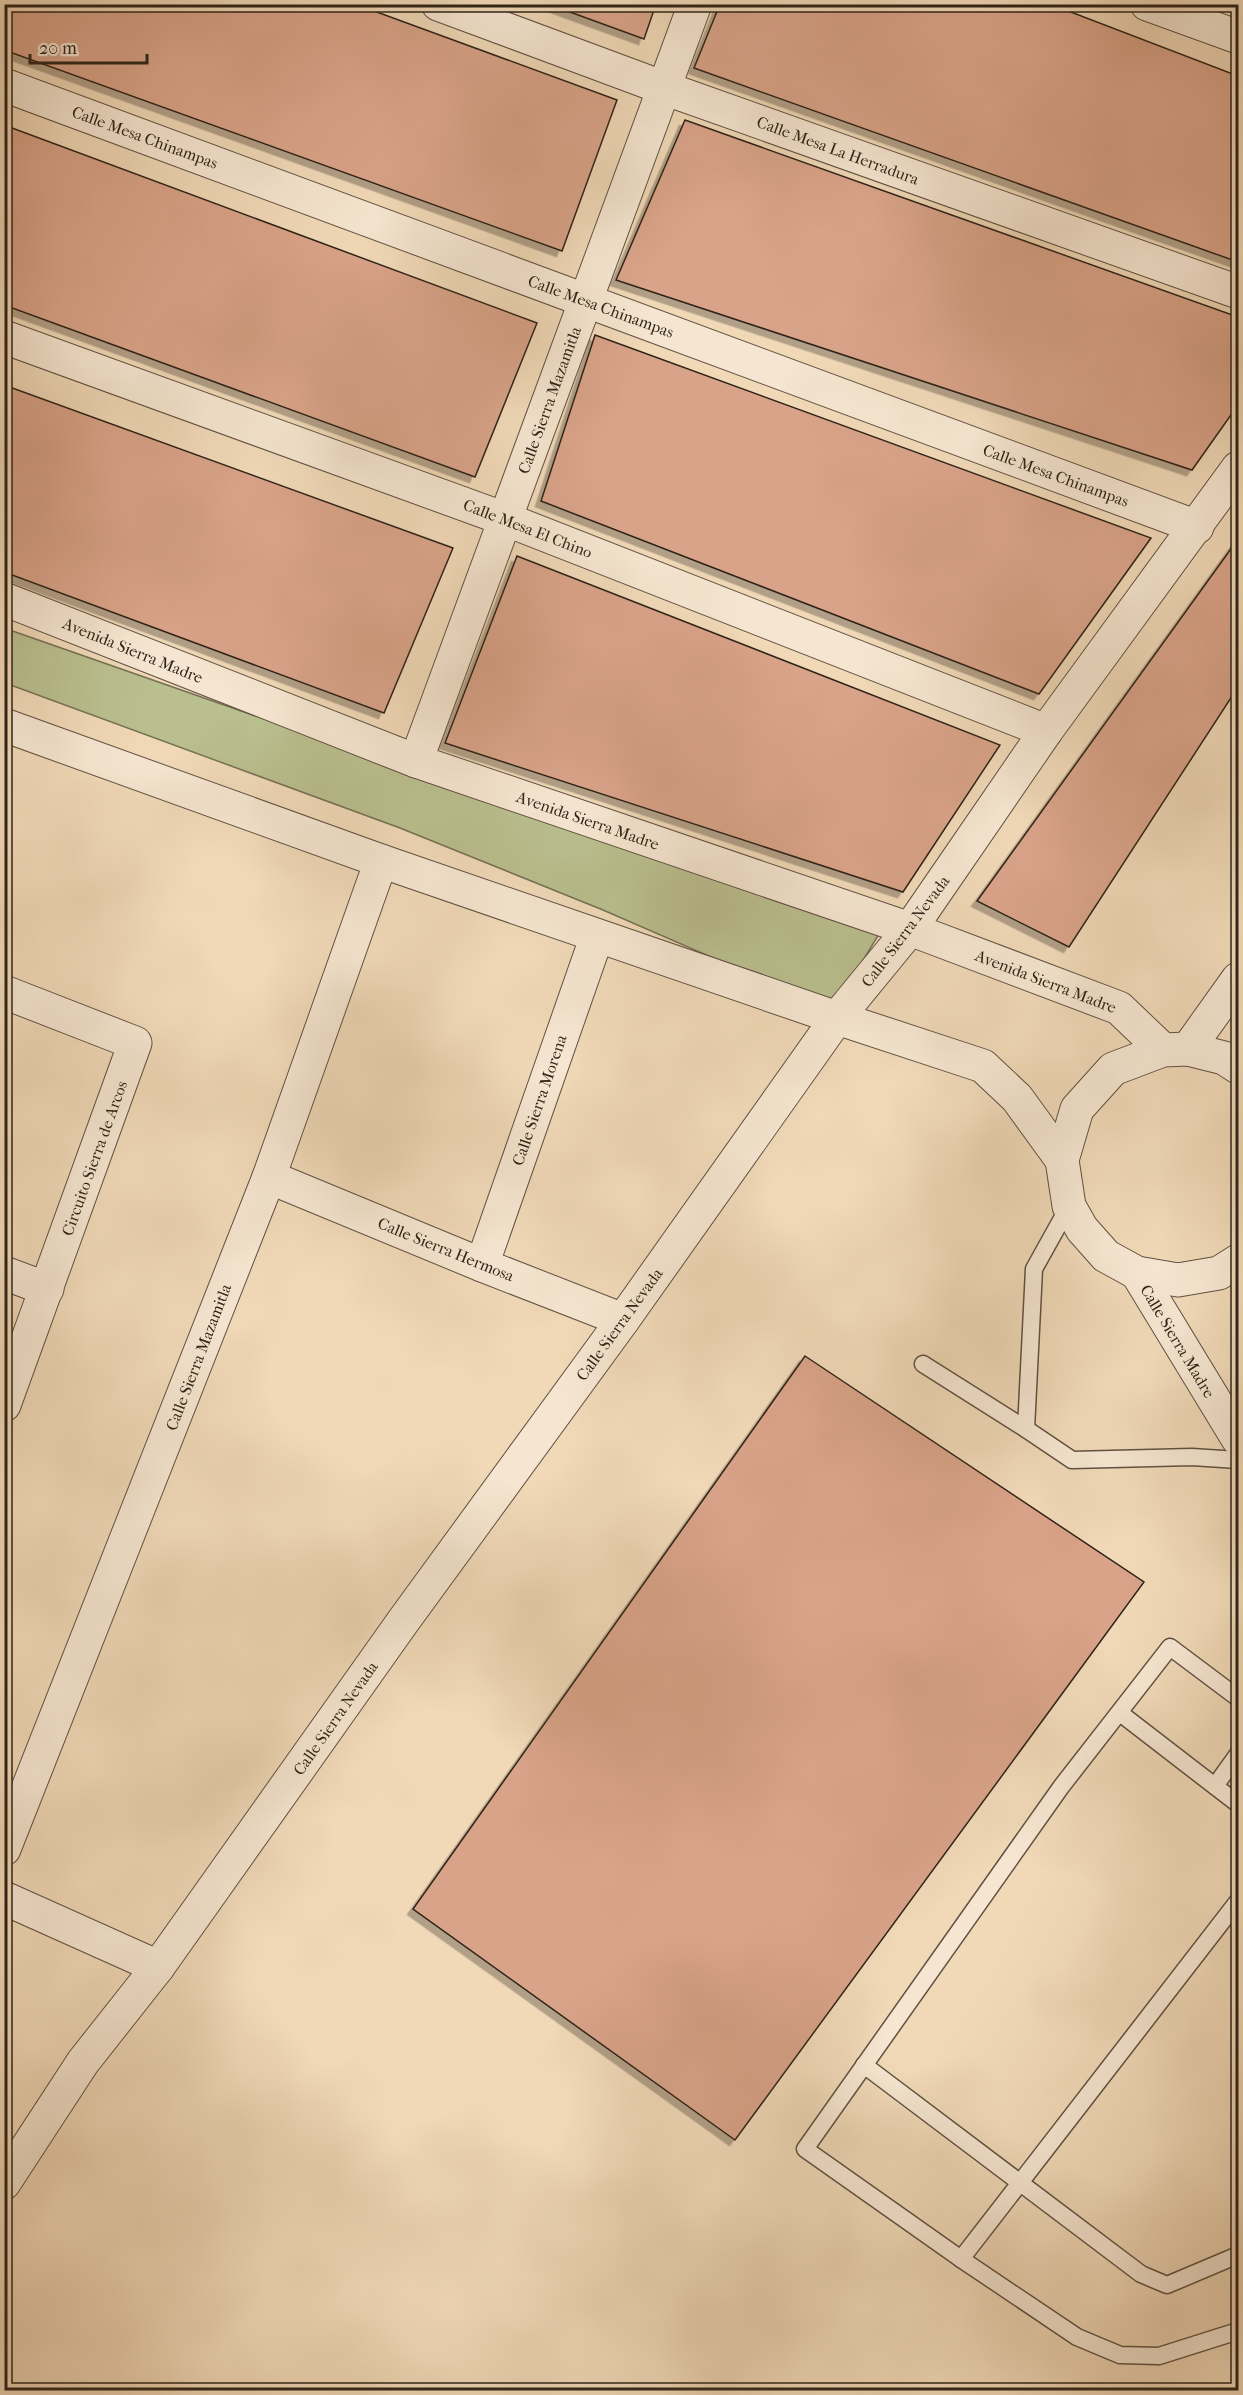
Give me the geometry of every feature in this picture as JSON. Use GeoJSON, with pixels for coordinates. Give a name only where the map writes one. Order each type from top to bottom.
{"type":"FeatureCollection","features":[{"type":"Feature","properties":{"kind":"street","name":"Calle Mesa La Herradura"},"geometry":{"type":"LineString","coordinates":[[438,4],[664,88],[1239,292]]}},
{"type":"Feature","properties":{"kind":"street","name":"Calle Sierra Mazamitla"},"geometry":{"type":"LineString","coordinates":[[416,761],[695,4]]}},
{"type":"Feature","properties":{"kind":"street"},"geometry":{"type":"LineString","coordinates":[[1147,4],[1239,37]]}},
{"type":"Feature","properties":{"kind":"street","name":"Calle Mesa Chinampas"},"geometry":{"type":"LineString","coordinates":[[4,85],[1197,527]]}},
{"type":"Feature","properties":{"kind":"street","name":"Calle Mesa El Chino"},"geometry":{"type":"LineString","coordinates":[[4,337],[505,519],[1046,731]]}},
{"type":"Feature","properties":{"kind":"street","name":"Calle Sierra Nevada"},"geometry":{"type":"LineString","coordinates":[[4,2183],[83,2062],[158,1967],[404,1620],[623,1320],[837,1018],[910,929],[1046,731],[1239,468]]}},
{"type":"Feature","properties":{"kind":"street","name":"Avenida Sierra Madre"},"geometry":{"type":"LineString","coordinates":[[4,599],[416,761],[910,929],[1119,1008],[1176,1050]]}},
{"type":"Feature","properties":{"kind":"street"},"geometry":{"type":"LineString","coordinates":[[4,725],[381,861],[983,1066],[1017,1098],[1062,1160]]}},
{"type":"Feature","properties":{"kind":"street","name":"Calle Sierra Mazamitla"},"geometry":{"type":"LineString","coordinates":[[4,1849],[269,1177],[381,861]]}},
{"type":"Feature","properties":{"kind":"street","name":"Calle Sierra Morena"},"geometry":{"type":"LineString","coordinates":[[482,1264],[597,936]]}},
{"type":"Feature","properties":{"kind":"street"},"geometry":{"type":"LineString","coordinates":[[1176,1050],[1239,979]]}},
{"type":"Feature","properties":{"kind":"street","name":"Circuito Sierra de Arcos"},"geometry":{"type":"LineString","coordinates":[[4,992],[135,1042],[4,1405]]}},
{"type":"Feature","properties":{"kind":"street"},"geometry":{"type":"LineString","coordinates":[[1239,1067],[1224,1058],[1176,1050],[1113,1070],[1077,1109],[1062,1160],[1069,1206],[1082,1229],[1106,1256],[1137,1273],[1178,1280],[1219,1273],[1239,1261]]}},
{"type":"Feature","properties":{"kind":"street","name":"Calle Sierra Hermosa"},"geometry":{"type":"LineString","coordinates":[[269,1177],[623,1320]]}},
{"type":"Feature","properties":{"kind":"street"},"geometry":{"type":"LineString","coordinates":[[4,1273],[47,1289]]}},
{"type":"Feature","properties":{"kind":"street","name":"Calle Sierra Madre"},"geometry":{"type":"LineString","coordinates":[[1137,1273],[1239,1439]]}},
{"type":"Feature","properties":{"kind":"street"},"geometry":{"type":"LineString","coordinates":[[4,1898],[158,1967]]}},
{"type":"Feature","properties":{"kind":"lane"},"geometry":{"type":"LineString","coordinates":[[1026,1429],[1034,1269],[1069,1206]]}},
{"type":"Feature","properties":{"kind":"lane"},"geometry":{"type":"LineString","coordinates":[[923,1364],[1072,1460],[1192,1457],[1239,1460]]}},
{"type":"Feature","properties":{"kind":"lane"},"geometry":{"type":"LineString","coordinates":[[1239,1698],[1170,1647],[1061,1787],[805,2149],[1077,2337],[1120,2355],[1159,2356],[1239,2331]]}},
{"type":"Feature","properties":{"kind":"lane"},"geometry":{"type":"LineString","coordinates":[[1120,1713],[1239,1804]]}},
{"type":"Feature","properties":{"kind":"lane"},"geometry":{"type":"LineString","coordinates":[[1215,1786],[1239,1754]]}},
{"type":"Feature","properties":{"kind":"lane"},"geometry":{"type":"LineString","coordinates":[[961,2259],[1239,1902]]}},
{"type":"Feature","properties":{"kind":"lane"},"geometry":{"type":"LineString","coordinates":[[864,2065],[1141,2274],[1167,2285],[1239,2255]]}},
{"type":"Feature","properties":{"kind":"green space"},"geometry":{"type":"Polygon","coordinates":[[[4,628],[879,934],[833,1010],[603,910],[400,828],[5,683],[4,628]]]}},
{"type":"Feature","properties":{"kind":"building"},"geometry":{"type":"Polygon","coordinates":[[[4,4],[355,4],[617,100],[562,251],[4,50],[4,4]]]}},
{"type":"Feature","properties":{"kind":"building"},"geometry":{"type":"Polygon","coordinates":[[[548,4],[656,4],[644,39],[548,4]]]}},
{"type":"Feature","properties":{"kind":"building"},"geometry":{"type":"Polygon","coordinates":[[[720,4],[1050,4],[1238,76],[1238,262],[694,68],[720,4]]]}},
{"type":"Feature","properties":{"kind":"building"},"geometry":{"type":"Polygon","coordinates":[[[685,120],[1238,317],[1238,405],[1192,470],[616,280],[685,120]]]}},
{"type":"Feature","properties":{"kind":"building"},"geometry":{"type":"Polygon","coordinates":[[[4,125],[537,323],[475,477],[4,305],[4,125]]]}},
{"type":"Feature","properties":{"kind":"building"},"geometry":{"type":"Polygon","coordinates":[[[595,335],[1151,538],[1039,694],[541,501],[595,335]]]}},
{"type":"Feature","properties":{"kind":"building"},"geometry":{"type":"Polygon","coordinates":[[[4,385],[453,548],[384,713],[4,572],[4,385]]]}},
{"type":"Feature","properties":{"kind":"building"},"geometry":{"type":"Polygon","coordinates":[[[1238,539],[1238,687],[1069,947],[977,901],[1238,539]]]}},
{"type":"Feature","properties":{"kind":"building"},"geometry":{"type":"Polygon","coordinates":[[[517,556],[1000,745],[903,892],[445,743],[517,556]]]}},
{"type":"Feature","properties":{"kind":"building"},"geometry":{"type":"Polygon","coordinates":[[[805,1356],[1144,1582],[735,2140],[413,1909],[805,1356]]]}}]}
